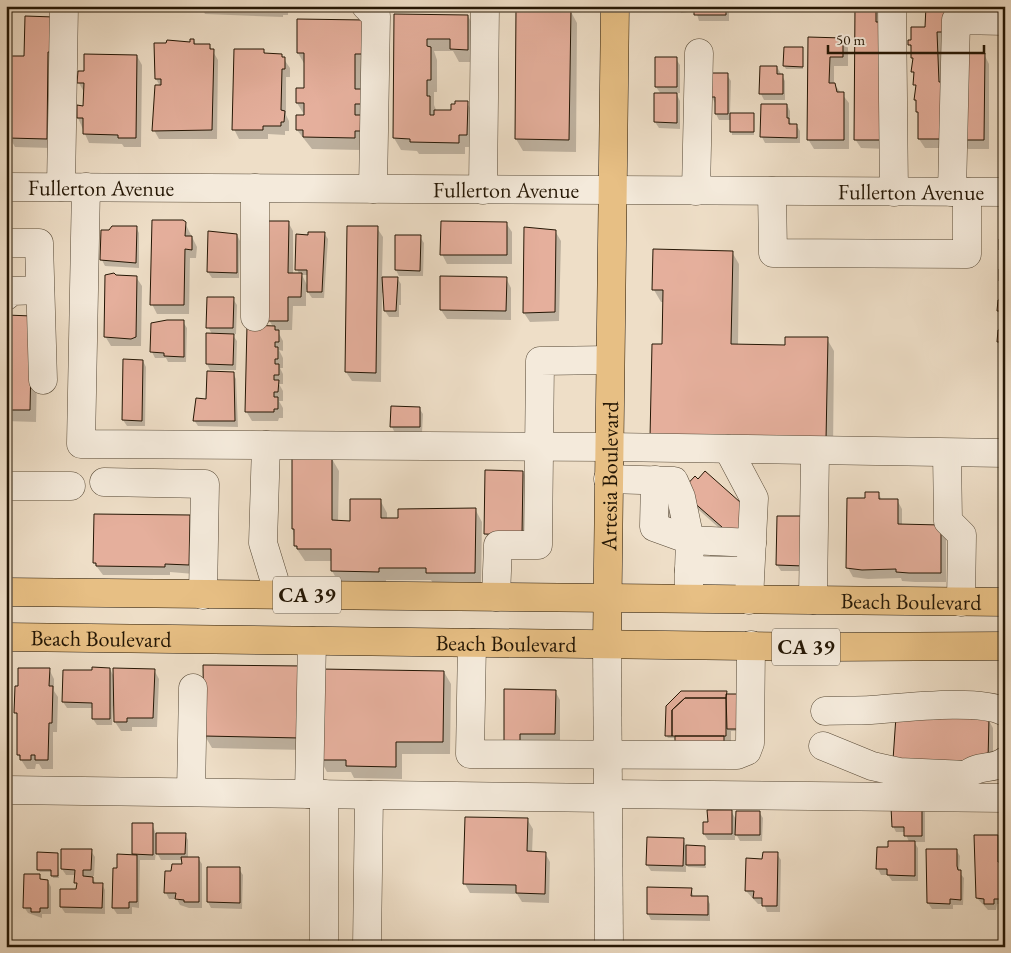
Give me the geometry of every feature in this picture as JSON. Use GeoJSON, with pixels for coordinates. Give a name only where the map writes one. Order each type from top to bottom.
{"type":"FeatureCollection","features":[{"type":"Feature","properties":{"kind":"main road","name":"Artesia Boulevard"},"geometry":{"type":"LineString","coordinates":[[607,644],[615,6]]}},
{"type":"Feature","properties":{"kind":"main road","name":"Beach Boulevard"},"geometry":{"type":"LineString","coordinates":[[6,592],[1005,602]]}},
{"type":"Feature","properties":{"kind":"main road","name":"Beach Boulevard"},"geometry":{"type":"LineString","coordinates":[[6,637],[828,647],[1005,646]]}},
{"type":"Feature","properties":{"kind":"street"},"geometry":{"type":"LineString","coordinates":[[64,6],[73,187],[81,444],[539,446],[1005,453]]}},
{"type":"Feature","properties":{"kind":"street"},"geometry":{"type":"LineString","coordinates":[[366,6],[376,16],[373,189]]}},
{"type":"Feature","properties":{"kind":"street"},"geometry":{"type":"LineString","coordinates":[[483,190],[485,6]]}},
{"type":"Feature","properties":{"kind":"street"},"geometry":{"type":"LineString","coordinates":[[892,6],[894,192]]}},
{"type":"Feature","properties":{"kind":"street"},"geometry":{"type":"LineString","coordinates":[[772,191],[773,253],[966,254],[960,192],[956,20],[1005,21]]}},
{"type":"Feature","properties":{"kind":"street"},"geometry":{"type":"LineString","coordinates":[[696,191],[700,53]]}},
{"type":"Feature","properties":{"kind":"street","name":"Fullerton Avenue"},"geometry":{"type":"LineString","coordinates":[[6,187],[1005,192]]}},
{"type":"Feature","properties":{"kind":"street"},"geometry":{"type":"LineString","coordinates":[[255,188],[255,317]]}},
{"type":"Feature","properties":{"kind":"street"},"geometry":{"type":"LineString","coordinates":[[6,243],[39,242],[43,380]]}},
{"type":"Feature","properties":{"kind":"street"},"geometry":{"type":"LineString","coordinates":[[6,296],[12,291],[40,290]]}},
{"type":"Feature","properties":{"kind":"street"},"geometry":{"type":"LineString","coordinates":[[496,597],[498,545],[538,545],[540,361],[610,360]]}},
{"type":"Feature","properties":{"kind":"street"},"geometry":{"type":"LineString","coordinates":[[266,445],[262,543],[279,595]]}},
{"type":"Feature","properties":{"kind":"street"},"geometry":{"type":"LineString","coordinates":[[728,449],[754,498],[749,600]]}},
{"type":"Feature","properties":{"kind":"street"},"geometry":{"type":"LineString","coordinates":[[813,600],[815,451]]}},
{"type":"Feature","properties":{"kind":"street"},"geometry":{"type":"LineString","coordinates":[[947,452],[948,521],[962,535],[961,602]]}},
{"type":"Feature","properties":{"kind":"street"},"geometry":{"type":"LineString","coordinates":[[608,479],[674,481],[681,497],[690,540],[689,599]]}},
{"type":"Feature","properties":{"kind":"street"},"geometry":{"type":"LineString","coordinates":[[104,482],[204,484],[203,595]]}},
{"type":"Feature","properties":{"kind":"street"},"geometry":{"type":"LineString","coordinates":[[6,486],[71,486]]}},
{"type":"Feature","properties":{"kind":"street"},"geometry":{"type":"LineString","coordinates":[[690,540],[752,543]]}},
{"type":"Feature","properties":{"kind":"street"},"geometry":{"type":"LineString","coordinates":[[689,570],[750,571]]}},
{"type":"Feature","properties":{"kind":"street"},"geometry":{"type":"LineString","coordinates":[[312,641],[324,947]]}},
{"type":"Feature","properties":{"kind":"street"},"geometry":{"type":"LineString","coordinates":[[469,796],[472,643]]}},
{"type":"Feature","properties":{"kind":"street","name":"Artesia Boulevard"},"geometry":{"type":"LineString","coordinates":[[607,644],[606,755],[609,947]]}},
{"type":"Feature","properties":{"kind":"street"},"geometry":{"type":"LineString","coordinates":[[470,754],[737,755],[747,751],[750,742],[750,645]]}},
{"type":"Feature","properties":{"kind":"street"},"geometry":{"type":"LineString","coordinates":[[191,792],[193,688]]}},
{"type":"Feature","properties":{"kind":"street"},"geometry":{"type":"LineString","coordinates":[[825,710],[872,710],[896,706],[986,706],[1005,712]]}},
{"type":"Feature","properties":{"kind":"street"},"geometry":{"type":"LineString","coordinates":[[823,746],[872,766],[899,772],[967,775],[976,782],[995,782],[1005,778]]}},
{"type":"Feature","properties":{"kind":"street"},"geometry":{"type":"LineString","coordinates":[[967,775],[974,769],[1000,765],[1005,760]]}},
{"type":"Feature","properties":{"kind":"street"},"geometry":{"type":"LineString","coordinates":[[6,790],[469,796],[1005,798]]}},
{"type":"Feature","properties":{"kind":"street"},"geometry":{"type":"LineString","coordinates":[[367,947],[369,795]]}},
{"type":"Feature","properties":{"kind":"building"},"geometry":{"type":"Polygon","coordinates":[[[278,6],[278,8],[248,7],[278,6]]]}},
{"type":"Feature","properties":{"kind":"building"},"geometry":{"type":"Polygon","coordinates":[[[694,6],[726,6],[726,15],[694,15],[694,6]]]}},
{"type":"Feature","properties":{"kind":"building"},"geometry":{"type":"Polygon","coordinates":[[[855,6],[876,6],[876,22],[883,22],[881,140],[854,140],[855,6]]]}},
{"type":"Feature","properties":{"kind":"building"},"geometry":{"type":"Polygon","coordinates":[[[926,6],[948,6],[948,32],[937,32],[939,82],[942,82],[944,139],[918,139],[918,112],[916,112],[916,100],[914,100],[916,85],[913,85],[914,72],[911,72],[913,58],[911,58],[911,45],[908,45],[908,40],[911,40],[911,27],[925,27],[926,6]]]}},
{"type":"Feature","properties":{"kind":"building"},"geometry":{"type":"Polygon","coordinates":[[[516,8],[571,9],[569,140],[515,139],[516,8]]]}},
{"type":"Feature","properties":{"kind":"building"},"geometry":{"type":"Polygon","coordinates":[[[394,14],[468,15],[468,50],[450,49],[450,39],[427,39],[427,46],[431,47],[431,80],[427,80],[427,96],[430,96],[430,115],[434,115],[434,110],[451,110],[451,104],[455,104],[455,101],[468,101],[467,135],[459,135],[459,143],[410,142],[410,139],[393,138],[394,14]]]}},
{"type":"Feature","properties":{"kind":"building"},"geometry":{"type":"Polygon","coordinates":[[[25,16],[54,17],[54,52],[48,52],[47,139],[8,138],[9,56],[24,56],[25,16]]]}},
{"type":"Feature","properties":{"kind":"building"},"geometry":{"type":"Polygon","coordinates":[[[297,19],[365,20],[362,54],[355,54],[355,89],[362,89],[361,104],[355,104],[355,115],[361,115],[361,131],[355,131],[355,138],[303,137],[303,130],[296,130],[296,115],[304,115],[304,103],[296,103],[296,88],[304,88],[304,53],[297,53],[297,19]]]}},
{"type":"Feature","properties":{"kind":"building"},"geometry":{"type":"Polygon","coordinates":[[[808,37],[843,38],[843,57],[830,57],[829,83],[835,83],[837,92],[844,92],[844,140],[807,140],[808,37]]]}},
{"type":"Feature","properties":{"kind":"building"},"geometry":{"type":"Polygon","coordinates":[[[190,39],[194,39],[194,44],[210,44],[210,49],[214,49],[212,130],[152,131],[155,85],[161,85],[161,79],[155,79],[154,43],[166,43],[167,40],[190,42],[190,39]]]}},
{"type":"Feature","properties":{"kind":"building"},"geometry":{"type":"Polygon","coordinates":[[[784,47],[803,47],[803,67],[783,66],[784,47]]]}},
{"type":"Feature","properties":{"kind":"building"},"geometry":{"type":"Polygon","coordinates":[[[234,49],[264,49],[264,53],[282,54],[282,57],[285,57],[285,69],[282,69],[281,110],[285,111],[284,122],[281,122],[281,126],[263,126],[263,130],[232,130],[234,49]]]}},
{"type":"Feature","properties":{"kind":"building"},"geometry":{"type":"Polygon","coordinates":[[[961,53],[985,53],[984,140],[961,140],[961,53]]]}},
{"type":"Feature","properties":{"kind":"building"},"geometry":{"type":"Polygon","coordinates":[[[84,54],[137,55],[136,138],[118,138],[118,135],[83,134],[83,118],[77,118],[77,105],[83,106],[84,83],[77,83],[78,71],[84,71],[84,54]]]}},
{"type":"Feature","properties":{"kind":"building"},"geometry":{"type":"Polygon","coordinates":[[[655,57],[677,57],[677,87],[655,87],[655,57]]]}},
{"type":"Feature","properties":{"kind":"building"},"geometry":{"type":"Polygon","coordinates":[[[760,66],[777,66],[777,74],[783,74],[783,94],[759,94],[760,66]]]}},
{"type":"Feature","properties":{"kind":"building"},"geometry":{"type":"Polygon","coordinates":[[[711,73],[728,73],[728,114],[715,114],[715,97],[711,97],[711,73]]]}},
{"type":"Feature","properties":{"kind":"building"},"geometry":{"type":"Polygon","coordinates":[[[654,93],[677,93],[677,123],[654,122],[654,93]]]}},
{"type":"Feature","properties":{"kind":"building"},"geometry":{"type":"Polygon","coordinates":[[[761,104],[787,104],[789,124],[797,124],[797,138],[760,137],[761,104]]]}},
{"type":"Feature","properties":{"kind":"building"},"geometry":{"type":"Polygon","coordinates":[[[730,113],[754,113],[754,132],[730,132],[730,113]]]}},
{"type":"Feature","properties":{"kind":"building"},"geometry":{"type":"Polygon","coordinates":[[[152,220],[183,220],[186,222],[185,236],[192,236],[192,250],[185,249],[184,305],[150,305],[152,220]]]}},
{"type":"Feature","properties":{"kind":"building"},"geometry":{"type":"Polygon","coordinates":[[[268,221],[289,221],[288,273],[302,273],[301,297],[288,297],[288,321],[268,321],[268,221]]]}},
{"type":"Feature","properties":{"kind":"building"},"geometry":{"type":"Polygon","coordinates":[[[441,221],[507,222],[507,255],[440,255],[441,221]]]}},
{"type":"Feature","properties":{"kind":"building"},"geometry":{"type":"Polygon","coordinates":[[[112,226],[137,226],[136,263],[100,260],[101,230],[109,230],[112,226]]]}},
{"type":"Feature","properties":{"kind":"building"},"geometry":{"type":"Polygon","coordinates":[[[347,226],[378,226],[376,373],[345,372],[347,226]]]}},
{"type":"Feature","properties":{"kind":"building"},"geometry":{"type":"Polygon","coordinates":[[[524,227],[556,230],[555,312],[523,313],[524,227]]]}},
{"type":"Feature","properties":{"kind":"building"},"geometry":{"type":"Polygon","coordinates":[[[208,231],[237,234],[237,273],[207,272],[208,231]]]}},
{"type":"Feature","properties":{"kind":"building"},"geometry":{"type":"Polygon","coordinates":[[[1003,231],[1005,231],[1005,372],[1001,372],[1001,342],[997,342],[998,330],[1001,330],[1002,311],[997,311],[998,300],[1002,300],[1002,281],[999,281],[999,269],[1002,269],[1003,250],[999,250],[999,239],[1003,239],[1003,231]]]}},
{"type":"Feature","properties":{"kind":"building"},"geometry":{"type":"Polygon","coordinates":[[[308,232],[325,232],[322,292],[307,292],[307,270],[295,270],[296,234],[308,235],[308,232]]]}},
{"type":"Feature","properties":{"kind":"building"},"geometry":{"type":"Polygon","coordinates":[[[395,235],[421,235],[420,271],[395,270],[395,235]]]}},
{"type":"Feature","properties":{"kind":"building"},"geometry":{"type":"Polygon","coordinates":[[[653,249],[733,251],[731,344],[785,345],[785,337],[828,337],[826,440],[650,438],[652,344],[662,344],[663,290],[652,290],[653,249]]]}},
{"type":"Feature","properties":{"kind":"building"},"geometry":{"type":"Polygon","coordinates":[[[114,273],[116,275],[137,276],[136,337],[131,339],[104,337],[105,275],[114,273]]]}},
{"type":"Feature","properties":{"kind":"building"},"geometry":{"type":"Polygon","coordinates":[[[440,276],[507,277],[506,311],[440,310],[440,276]]]}},
{"type":"Feature","properties":{"kind":"building"},"geometry":{"type":"Polygon","coordinates":[[[382,277],[398,277],[396,311],[384,311],[382,277]]]}},
{"type":"Feature","properties":{"kind":"building"},"geometry":{"type":"Polygon","coordinates":[[[207,297],[234,297],[233,328],[206,328],[207,297]]]}},
{"type":"Feature","properties":{"kind":"building"},"geometry":{"type":"Polygon","coordinates":[[[6,315],[32,316],[30,410],[6,410],[6,315]]]}},
{"type":"Feature","properties":{"kind":"building"},"geometry":{"type":"Polygon","coordinates":[[[167,320],[184,320],[184,357],[164,356],[164,353],[150,352],[151,323],[167,320]]]}},
{"type":"Feature","properties":{"kind":"building"},"geometry":{"type":"Polygon","coordinates":[[[247,325],[275,326],[275,330],[279,330],[279,342],[275,342],[275,347],[278,347],[278,359],[275,359],[275,364],[279,364],[279,375],[274,375],[274,380],[279,380],[278,392],[274,392],[274,397],[278,397],[278,409],[274,409],[274,412],[245,412],[247,325]]]}},
{"type":"Feature","properties":{"kind":"building"},"geometry":{"type":"Polygon","coordinates":[[[206,333],[234,334],[233,365],[206,364],[206,333]]]}},
{"type":"Feature","properties":{"kind":"building"},"geometry":{"type":"Polygon","coordinates":[[[123,359],[143,360],[142,421],[122,420],[123,359]]]}},
{"type":"Feature","properties":{"kind":"building"},"geometry":{"type":"Polygon","coordinates":[[[207,371],[234,372],[235,421],[193,421],[196,398],[206,399],[207,371]]]}},
{"type":"Feature","properties":{"kind":"building"},"geometry":{"type":"Polygon","coordinates":[[[1002,393],[1005,393],[1005,433],[1001,433],[1002,393]]]}},
{"type":"Feature","properties":{"kind":"building"},"geometry":{"type":"Polygon","coordinates":[[[391,406],[420,407],[420,427],[390,427],[391,406]]]}},
{"type":"Feature","properties":{"kind":"building"},"geometry":{"type":"Polygon","coordinates":[[[292,457],[332,457],[332,520],[350,521],[350,499],[381,499],[381,518],[398,518],[398,509],[476,508],[475,573],[426,573],[426,568],[379,568],[379,572],[331,571],[331,549],[297,549],[297,546],[294,546],[294,529],[292,529],[292,457]]]}},
{"type":"Feature","properties":{"kind":"building"},"geometry":{"type":"Polygon","coordinates":[[[485,470],[523,471],[522,535],[484,534],[485,470]]]}},
{"type":"Feature","properties":{"kind":"building"},"geometry":{"type":"Polygon","coordinates":[[[705,471],[749,510],[747,520],[735,534],[730,534],[684,494],[683,489],[695,476],[698,479],[705,471]]]}},
{"type":"Feature","properties":{"kind":"building"},"geometry":{"type":"Polygon","coordinates":[[[865,492],[879,492],[879,499],[898,499],[898,524],[941,525],[941,573],[909,573],[896,572],[896,569],[862,570],[846,568],[847,498],[865,498],[865,492]]]}},
{"type":"Feature","properties":{"kind":"building"},"geometry":{"type":"Polygon","coordinates":[[[94,514],[190,515],[189,565],[165,564],[165,567],[96,566],[96,563],[93,563],[94,514]]]}},
{"type":"Feature","properties":{"kind":"building"},"geometry":{"type":"Polygon","coordinates":[[[777,516],[805,516],[804,566],[776,565],[777,516]]]}},
{"type":"Feature","properties":{"kind":"building"},"geometry":{"type":"Polygon","coordinates":[[[203,665],[304,666],[300,738],[204,736],[203,665]]]}},
{"type":"Feature","properties":{"kind":"building"},"geometry":{"type":"Polygon","coordinates":[[[92,667],[110,668],[110,719],[92,719],[92,703],[62,702],[63,670],[92,670],[92,667]]]}},
{"type":"Feature","properties":{"kind":"building"},"geometry":{"type":"Polygon","coordinates":[[[18,668],[50,668],[49,686],[53,686],[48,760],[35,760],[35,755],[31,755],[31,760],[20,760],[20,755],[17,755],[17,713],[14,713],[15,686],[18,686],[18,668]]]}},
{"type":"Feature","properties":{"kind":"building"},"geometry":{"type":"Polygon","coordinates":[[[113,668],[155,669],[153,718],[127,718],[127,722],[114,722],[113,668]]]}},
{"type":"Feature","properties":{"kind":"building"},"geometry":{"type":"Polygon","coordinates":[[[320,669],[444,671],[443,742],[396,742],[396,767],[346,766],[346,760],[318,760],[320,669]]]}},
{"type":"Feature","properties":{"kind":"building"},"geometry":{"type":"Polygon","coordinates":[[[504,689],[556,690],[555,734],[520,734],[520,743],[504,743],[504,689]]]}},
{"type":"Feature","properties":{"kind":"building"},"geometry":{"type":"Polygon","coordinates":[[[681,691],[727,691],[726,698],[685,698],[672,710],[672,736],[665,736],[666,706],[681,691]]]}},
{"type":"Feature","properties":{"kind":"building"},"geometry":{"type":"Polygon","coordinates":[[[726,694],[737,694],[737,729],[727,729],[726,694]]]}},
{"type":"Feature","properties":{"kind":"building"},"geometry":{"type":"Polygon","coordinates":[[[685,698],[726,698],[726,736],[672,736],[672,710],[685,698]]]}},
{"type":"Feature","properties":{"kind":"building"},"geometry":{"type":"Polygon","coordinates":[[[896,716],[989,717],[988,761],[893,760],[896,716]]]}},
{"type":"Feature","properties":{"kind":"building"},"geometry":{"type":"Polygon","coordinates":[[[675,736],[724,736],[724,744],[675,744],[675,736]]]}},
{"type":"Feature","properties":{"kind":"building"},"geometry":{"type":"Polygon","coordinates":[[[922,804],[922,836],[904,836],[904,827],[892,827],[891,807],[922,804]]]}},
{"type":"Feature","properties":{"kind":"building"},"geometry":{"type":"Polygon","coordinates":[[[707,810],[732,810],[732,834],[703,834],[703,822],[708,822],[707,810]]]}},
{"type":"Feature","properties":{"kind":"building"},"geometry":{"type":"Polygon","coordinates":[[[736,811],[760,811],[760,835],[735,835],[736,811]]]}},
{"type":"Feature","properties":{"kind":"building"},"geometry":{"type":"Polygon","coordinates":[[[465,817],[528,818],[527,851],[546,852],[545,894],[516,893],[516,885],[463,884],[465,817]]]}},
{"type":"Feature","properties":{"kind":"building"},"geometry":{"type":"Polygon","coordinates":[[[132,823],[153,823],[153,855],[132,854],[132,823]]]}},
{"type":"Feature","properties":{"kind":"building"},"geometry":{"type":"Polygon","coordinates":[[[156,833],[186,833],[185,854],[156,854],[156,833]]]}},
{"type":"Feature","properties":{"kind":"building"},"geometry":{"type":"Polygon","coordinates":[[[974,835],[998,835],[998,862],[1003,862],[1002,899],[994,899],[994,904],[984,904],[984,899],[976,898],[974,835]]]}},
{"type":"Feature","properties":{"kind":"building"},"geometry":{"type":"Polygon","coordinates":[[[647,837],[684,838],[683,866],[646,865],[647,837]]]}},
{"type":"Feature","properties":{"kind":"building"},"geometry":{"type":"Polygon","coordinates":[[[888,841],[915,841],[915,876],[887,875],[887,869],[876,869],[877,847],[888,847],[888,841]]]}},
{"type":"Feature","properties":{"kind":"building"},"geometry":{"type":"Polygon","coordinates":[[[686,845],[705,846],[705,865],[686,865],[686,845]]]}},
{"type":"Feature","properties":{"kind":"building"},"geometry":{"type":"Polygon","coordinates":[[[61,849],[92,849],[91,870],[83,870],[83,876],[93,877],[93,883],[103,883],[102,908],[60,907],[60,889],[76,889],[77,883],[74,883],[75,870],[61,869],[61,849]]]}},
{"type":"Feature","properties":{"kind":"building"},"geometry":{"type":"Polygon","coordinates":[[[926,849],[957,849],[957,866],[958,870],[961,870],[961,900],[950,899],[950,904],[927,903],[926,849]]]}},
{"type":"Feature","properties":{"kind":"building"},"geometry":{"type":"Polygon","coordinates":[[[37,852],[58,853],[58,876],[51,876],[51,870],[37,870],[37,852]]]}},
{"type":"Feature","properties":{"kind":"building"},"geometry":{"type":"Polygon","coordinates":[[[763,852],[778,852],[777,906],[762,906],[762,898],[753,898],[754,891],[745,891],[746,858],[762,859],[763,852]]]}},
{"type":"Feature","properties":{"kind":"building"},"geometry":{"type":"Polygon","coordinates":[[[117,854],[137,855],[137,902],[129,902],[129,908],[112,908],[113,868],[117,868],[117,854]]]}},
{"type":"Feature","properties":{"kind":"building"},"geometry":{"type":"Polygon","coordinates":[[[181,857],[199,857],[199,902],[184,902],[184,900],[175,899],[176,893],[164,893],[165,871],[171,871],[172,864],[182,864],[181,857]]]}},
{"type":"Feature","properties":{"kind":"building"},"geometry":{"type":"Polygon","coordinates":[[[207,867],[240,867],[240,903],[207,902],[207,867]]]}},
{"type":"Feature","properties":{"kind":"building"},"geometry":{"type":"Polygon","coordinates":[[[24,874],[40,874],[40,879],[48,880],[48,908],[40,908],[40,912],[31,912],[31,908],[23,908],[24,874]]]}},
{"type":"Feature","properties":{"kind":"building"},"geometry":{"type":"Polygon","coordinates":[[[647,887],[692,888],[691,896],[708,896],[708,915],[647,914],[647,887]]]}}]}
